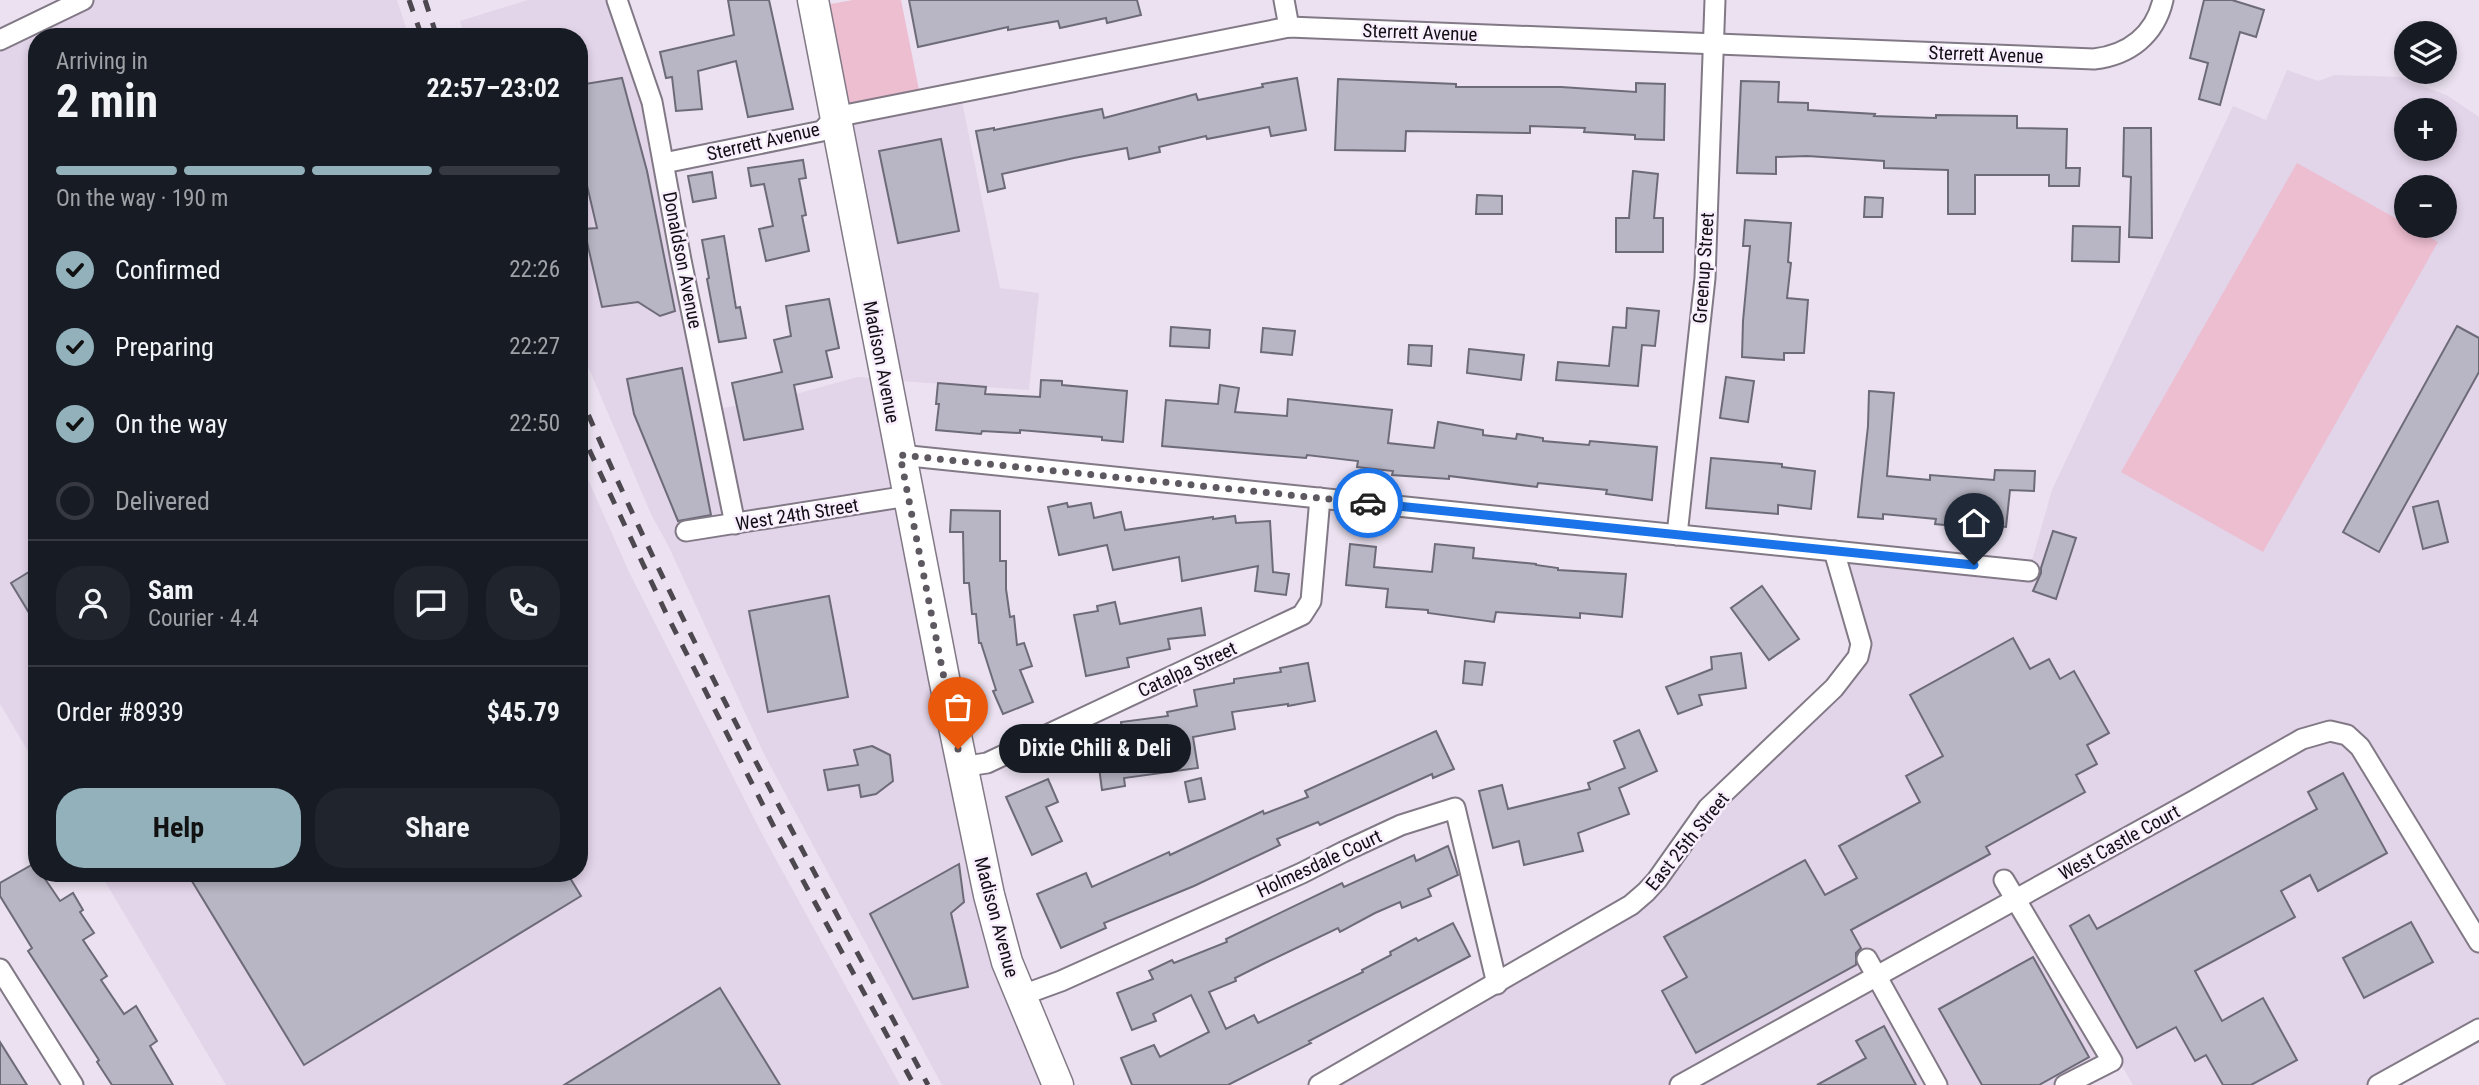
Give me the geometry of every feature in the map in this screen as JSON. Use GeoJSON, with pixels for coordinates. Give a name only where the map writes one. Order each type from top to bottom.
{"type":"FeatureCollection","features":[{"type":"Feature","properties":{"kind":"main road","name":"Madison Avenue"},"geometry":{"type":"LineString","coordinates":[[813,0],[961,767],[989,895],[1007,962],[1058,1085]]}},
{"type":"Feature","properties":{"kind":"street"},"geometry":{"type":"LineString","coordinates":[[0,40],[83,0]]}},
{"type":"Feature","properties":{"kind":"street","name":"Donaldson Avenue"},"geometry":{"type":"LineString","coordinates":[[617,0],[652,102],[735,524]]}},
{"type":"Feature","properties":{"kind":"street"},"geometry":{"type":"LineString","coordinates":[[1284,0],[1289,27]]}},
{"type":"Feature","properties":{"kind":"street","name":"Greenup Street"},"geometry":{"type":"LineString","coordinates":[[1677,535],[1705,278],[1714,0]]}},
{"type":"Feature","properties":{"kind":"street","name":"Sterrett Avenue"},"geometry":{"type":"LineString","coordinates":[[664,163],[822,131],[835,117],[1289,27],[2094,59],[2122,53],[2142,40],[2155,24],[2163,0]]}},
{"type":"Feature","properties":{"kind":"street"},"geometry":{"type":"LineString","coordinates":[[900,455],[2029,571]]}},
{"type":"Feature","properties":{"kind":"street","name":"West 24th Street"},"geometry":{"type":"LineString","coordinates":[[686,531],[908,496]]}},
{"type":"Feature","properties":{"kind":"street","name":"Catalpa Street"},"geometry":{"type":"LineString","coordinates":[[961,767],[987,763],[1302,615],[1311,601],[1320,498]]}},
{"type":"Feature","properties":{"kind":"street","name":"East 25th Street"},"geometry":{"type":"LineString","coordinates":[[1319,1085],[1631,905],[1646,892],[1708,808],[1834,688],[1858,657],[1861,644],[1834,551]]}},
{"type":"Feature","properties":{"kind":"street","name":"West Castle Court"},"geometry":{"type":"LineString","coordinates":[[1680,1085],[1872,967],[2015,899],[2302,739],[2330,731],[2347,736],[2361,747],[2479,943]]}},
{"type":"Feature","properties":{"kind":"street","name":"Holmesdale Court"},"geometry":{"type":"LineString","coordinates":[[1020,996],[1061,981],[1302,873],[1401,825],[1455,808],[1497,984]]}},
{"type":"Feature","properties":{"kind":"street"},"geometry":{"type":"LineString","coordinates":[[2004,880],[2112,1060],[2065,1085]]}},
{"type":"Feature","properties":{"kind":"street"},"geometry":{"type":"LineString","coordinates":[[1872,967],[1937,1085]]}},
{"type":"Feature","properties":{"kind":"street"},"geometry":{"type":"LineString","coordinates":[[0,969],[73,1085]]}},
{"type":"Feature","properties":{"kind":"street"},"geometry":{"type":"LineString","coordinates":[[2378,1085],[2479,1028]]}},
{"type":"Feature","properties":{"kind":"shaded area"},"geometry":{"type":"Polygon","coordinates":[[[83,0],[397,0],[406,28],[28,28],[28,751],[0,704],[0,40],[83,0]]]}},
{"type":"Feature","properties":{"kind":"shaded area"},"geometry":{"type":"Polygon","coordinates":[[[528,0],[617,0],[652,102],[713,410],[796,394],[858,377],[885,379],[835,117],[960,92],[1000,288],[1039,293],[1029,390],[886,380],[961,767],[1058,1085],[942,1085],[764,754],[668,545],[651,514],[588,366],[588,28],[462,28],[460,21],[528,0]]]}},
{"type":"Feature","properties":{"kind":"shaded area"},"geometry":{"type":"Polygon","coordinates":[[[853,0],[901,0],[921,100],[835,117],[814,7],[853,0]]]}},
{"type":"Feature","properties":{"kind":"shaded area"},"geometry":{"type":"Polygon","coordinates":[[[2287,70],[2318,81],[2335,75],[2394,77],[2394,84],[2418,84],[2451,98],[2394,98],[2394,161],[2457,161],[2457,102],[2479,117],[2479,1029],[2378,1085],[2133,1085],[2122,1066],[2088,1085],[1319,1085],[1631,905],[1708,808],[1858,657],[1834,551],[2029,571],[2052,490],[2233,106],[2266,120],[2287,70]]]}},
{"type":"Feature","properties":{"kind":"shaded area"},"geometry":{"type":"Polygon","coordinates":[[[2297,163],[2394,217],[2394,238],[2431,238],[2438,242],[2263,552],[2121,472],[2297,163]]]}},
{"type":"Feature","properties":{"kind":"shaded area"},"geometry":{"type":"Polygon","coordinates":[[[588,479],[629,572],[762,834],[900,1085],[226,1085],[105,882],[588,882],[588,479]]]}},
{"type":"Feature","properties":{"kind":"building"},"geometry":{"type":"Polygon","coordinates":[[[728,0],[769,0],[793,109],[748,117],[736,61],[698,71],[702,109],[676,111],[672,77],[666,78],[660,52],[734,35],[728,0]]]}},
{"type":"Feature","properties":{"kind":"building"},"geometry":{"type":"Polygon","coordinates":[[[909,0],[1137,0],[1141,15],[1107,23],[1106,18],[1060,28],[1058,21],[1008,30],[1008,27],[918,47],[909,0]]]}},
{"type":"Feature","properties":{"kind":"building"},"geometry":{"type":"Polygon","coordinates":[[[2204,0],[2232,0],[2264,10],[2256,37],[2240,32],[2220,105],[2199,99],[2208,63],[2190,58],[2204,0]]]}},
{"type":"Feature","properties":{"kind":"building"},"geometry":{"type":"Polygon","coordinates":[[[622,78],[647,171],[675,311],[660,316],[638,302],[602,307],[588,246],[588,229],[597,228],[588,190],[588,84],[622,78]]]}},
{"type":"Feature","properties":{"kind":"building"},"geometry":{"type":"Polygon","coordinates":[[[1297,78],[1306,130],[1271,136],[1269,127],[1207,139],[1206,136],[1159,147],[1160,152],[1129,159],[1127,148],[1074,158],[1002,174],[1005,188],[988,192],[976,131],[994,130],[1102,109],[1104,118],[1196,94],[1198,100],[1297,78]]]}},
{"type":"Feature","properties":{"kind":"building"},"geometry":{"type":"Polygon","coordinates":[[[1338,79],[1456,84],[1456,87],[1561,87],[1636,92],[1636,83],[1665,84],[1664,140],[1584,132],[1585,128],[1530,126],[1530,133],[1406,131],[1405,151],[1335,150],[1338,79]]]}},
{"type":"Feature","properties":{"kind":"building"},"geometry":{"type":"Polygon","coordinates":[[[1741,81],[1779,82],[1778,102],[1808,103],[1808,110],[1936,118],[1936,115],[2017,116],[2017,128],[2067,129],[2066,168],[2080,168],[2079,186],[2049,186],[2049,175],[1975,175],[1975,214],[1948,214],[1948,170],[1884,168],[1884,161],[1807,156],[1776,157],[1776,174],[1737,173],[1741,81]]]}},
{"type":"Feature","properties":{"kind":"building"},"geometry":{"type":"Polygon","coordinates":[[[2124,128],[2151,128],[2152,238],[2129,237],[2131,177],[2123,176],[2124,128]]]}},
{"type":"Feature","properties":{"kind":"building"},"geometry":{"type":"Polygon","coordinates":[[[941,139],[959,231],[898,243],[879,151],[941,139]]]}},
{"type":"Feature","properties":{"kind":"building"},"geometry":{"type":"Polygon","coordinates":[[[803,160],[806,178],[799,179],[806,215],[802,216],[809,251],[766,261],[759,229],[773,226],[764,184],[751,186],[748,168],[803,160]]]}},
{"type":"Feature","properties":{"kind":"building"},"geometry":{"type":"Polygon","coordinates":[[[1633,171],[1658,174],[1654,218],[1663,218],[1663,252],[1616,252],[1616,218],[1629,218],[1633,171]]]}},
{"type":"Feature","properties":{"kind":"building"},"geometry":{"type":"Polygon","coordinates":[[[712,172],[716,198],[693,202],[688,176],[712,172]]]}},
{"type":"Feature","properties":{"kind":"building"},"geometry":{"type":"Polygon","coordinates":[[[1477,195],[1502,196],[1502,214],[1476,214],[1477,195]]]}},
{"type":"Feature","properties":{"kind":"building"},"geometry":{"type":"Polygon","coordinates":[[[1865,197],[1883,198],[1882,217],[1864,217],[1865,197]]]}},
{"type":"Feature","properties":{"kind":"building"},"geometry":{"type":"Polygon","coordinates":[[[1745,220],[1791,223],[1788,262],[1791,263],[1787,298],[1808,300],[1804,353],[1784,353],[1784,360],[1742,357],[1750,246],[1743,246],[1745,220]]]}},
{"type":"Feature","properties":{"kind":"building"},"geometry":{"type":"Polygon","coordinates":[[[2073,226],[2120,227],[2119,262],[2072,261],[2073,226]]]}},
{"type":"Feature","properties":{"kind":"building"},"geometry":{"type":"Polygon","coordinates":[[[724,236],[736,308],[740,307],[746,338],[719,342],[702,240],[724,236]]]}},
{"type":"Feature","properties":{"kind":"building"},"geometry":{"type":"Polygon","coordinates":[[[829,299],[839,348],[826,351],[832,377],[794,385],[803,429],[744,440],[732,383],[782,372],[774,340],[791,336],[786,306],[829,299]]]}},
{"type":"Feature","properties":{"kind":"building"},"geometry":{"type":"Polygon","coordinates":[[[1627,308],[1659,311],[1655,346],[1642,345],[1638,386],[1556,380],[1558,362],[1609,366],[1613,327],[1626,328],[1627,308]]]}},
{"type":"Feature","properties":{"kind":"building"},"geometry":{"type":"Polygon","coordinates":[[[2457,326],[2479,338],[2479,372],[2379,552],[2343,532],[2457,326]]]}},
{"type":"Feature","properties":{"kind":"building"},"geometry":{"type":"Polygon","coordinates":[[[1171,327],[1210,330],[1209,348],[1170,346],[1171,327]]]}},
{"type":"Feature","properties":{"kind":"building"},"geometry":{"type":"Polygon","coordinates":[[[1263,328],[1295,331],[1292,355],[1261,352],[1263,328]]]}},
{"type":"Feature","properties":{"kind":"building"},"geometry":{"type":"Polygon","coordinates":[[[1409,345],[1432,346],[1431,366],[1408,364],[1409,345]]]}},
{"type":"Feature","properties":{"kind":"building"},"geometry":{"type":"Polygon","coordinates":[[[1469,349],[1524,355],[1521,380],[1467,373],[1469,349]]]}},
{"type":"Feature","properties":{"kind":"building"},"geometry":{"type":"Polygon","coordinates":[[[682,368],[711,515],[678,521],[634,414],[627,379],[682,368]]]}},
{"type":"Feature","properties":{"kind":"building"},"geometry":{"type":"Polygon","coordinates":[[[1726,377],[1754,381],[1748,422],[1720,418],[1726,377]]]}},
{"type":"Feature","properties":{"kind":"building"},"geometry":{"type":"Polygon","coordinates":[[[1041,380],[1062,381],[1062,385],[1127,391],[1123,442],[1102,440],[1102,437],[1020,430],[1020,433],[982,431],[981,434],[936,430],[938,383],[986,387],[985,394],[1040,397],[1041,380]]]}},
{"type":"Feature","properties":{"kind":"building"},"geometry":{"type":"Polygon","coordinates":[[[1220,385],[1239,388],[1235,412],[1287,416],[1288,399],[1392,410],[1388,443],[1434,448],[1438,422],[1483,430],[1483,435],[1516,439],[1517,434],[1543,438],[1543,441],[1589,445],[1590,441],[1657,447],[1652,500],[1606,494],[1607,490],[1538,483],[1537,487],[1449,476],[1449,479],[1392,475],[1393,471],[1357,467],[1358,461],[1307,455],[1306,458],[1162,446],[1166,400],[1218,404],[1220,385]]]}},
{"type":"Feature","properties":{"kind":"building"},"geometry":{"type":"Polygon","coordinates":[[[1869,391],[1894,393],[1887,476],[1930,480],[1930,475],[1994,480],[1995,470],[2035,471],[2034,491],[2010,490],[2006,527],[1987,525],[1986,529],[1935,524],[1936,519],[1883,514],[1883,519],[1858,517],[1869,391]]]}},
{"type":"Feature","properties":{"kind":"building"},"geometry":{"type":"Polygon","coordinates":[[[1711,458],[1782,464],[1782,467],[1815,471],[1811,509],[1778,505],[1778,514],[1706,508],[1711,458]]]}},
{"type":"Feature","properties":{"kind":"building"},"geometry":{"type":"Polygon","coordinates":[[[2438,501],[2448,542],[2423,549],[2413,507],[2438,501]]]}},
{"type":"Feature","properties":{"kind":"building"},"geometry":{"type":"Polygon","coordinates":[[[1067,503],[1068,507],[1091,503],[1094,518],[1121,512],[1125,530],[1213,517],[1235,516],[1236,523],[1270,521],[1273,572],[1289,574],[1286,595],[1255,591],[1258,566],[1182,581],[1179,557],[1113,570],[1107,545],[1059,555],[1048,507],[1067,503]]]}},
{"type":"Feature","properties":{"kind":"building"},"geometry":{"type":"Polygon","coordinates":[[[951,510],[1000,511],[1000,561],[1006,561],[1006,589],[1010,617],[1014,616],[1017,645],[1024,643],[1032,666],[1020,670],[1033,702],[1003,714],[993,691],[996,690],[979,643],[976,614],[972,614],[969,583],[964,583],[963,532],[950,532],[951,510]]]}},
{"type":"Feature","properties":{"kind":"building"},"geometry":{"type":"Polygon","coordinates":[[[2053,531],[2076,538],[2056,599],[2033,591],[2053,531]]]}},
{"type":"Feature","properties":{"kind":"building"},"geometry":{"type":"Polygon","coordinates":[[[1350,544],[1376,547],[1374,567],[1432,572],[1435,544],[1474,548],[1473,558],[1536,564],[1558,570],[1626,574],[1622,617],[1580,613],[1580,618],[1496,612],[1494,622],[1428,613],[1428,610],[1386,607],[1388,589],[1346,585],[1350,544]]]}},
{"type":"Feature","properties":{"kind":"building"},"geometry":{"type":"Polygon","coordinates":[[[28,573],[28,611],[11,583],[28,573]]]}},
{"type":"Feature","properties":{"kind":"building"},"geometry":{"type":"Polygon","coordinates":[[[1762,586],[1799,639],[1769,660],[1731,608],[1762,586]]]}},
{"type":"Feature","properties":{"kind":"building"},"geometry":{"type":"Polygon","coordinates":[[[829,596],[848,697],[768,712],[749,611],[829,596]]]}},
{"type":"Feature","properties":{"kind":"building"},"geometry":{"type":"Polygon","coordinates":[[[1115,602],[1120,624],[1201,608],[1205,635],[1168,639],[1170,649],[1127,658],[1129,667],[1086,676],[1074,615],[1098,611],[1097,606],[1115,602]]]}},
{"type":"Feature","properties":{"kind":"building"},"geometry":{"type":"Polygon","coordinates":[[[2013,638],[2030,669],[2049,659],[2060,679],[2074,671],[2109,733],[2087,745],[2097,764],[2076,775],[2085,792],[1986,847],[1990,854],[1851,930],[1861,948],[1856,953],[1856,965],[1696,1053],[1662,991],[1687,977],[1664,937],[1805,860],[1825,895],[1857,878],[1839,846],[1920,802],[1906,776],[1943,756],[1910,695],[2013,638]]]}},
{"type":"Feature","properties":{"kind":"building"},"geometry":{"type":"Polygon","coordinates":[[[1741,653],[1746,688],[1699,695],[1702,705],[1678,714],[1666,687],[1712,669],[1711,657],[1741,653]]]}},
{"type":"Feature","properties":{"kind":"building"},"geometry":{"type":"Polygon","coordinates":[[[1465,661],[1485,663],[1482,685],[1463,683],[1465,661]]]}},
{"type":"Feature","properties":{"kind":"building"},"geometry":{"type":"Polygon","coordinates":[[[1308,663],[1315,701],[1232,712],[1235,729],[1193,737],[1198,768],[1124,778],[1125,786],[1102,790],[1095,737],[1122,733],[1121,722],[1168,716],[1167,712],[1197,706],[1194,690],[1234,683],[1234,679],[1281,672],[1280,668],[1308,663]]]}},
{"type":"Feature","properties":{"kind":"building"},"geometry":{"type":"Polygon","coordinates":[[[1639,730],[1657,771],[1619,788],[1629,814],[1578,833],[1583,851],[1524,865],[1519,841],[1493,848],[1479,791],[1502,785],[1508,809],[1590,789],[1588,783],[1625,768],[1614,741],[1639,730]]]}},
{"type":"Feature","properties":{"kind":"building"},"geometry":{"type":"Polygon","coordinates":[[[1436,731],[1454,769],[1433,778],[1432,774],[1320,825],[1318,822],[1277,839],[1280,845],[1194,886],[1104,923],[1106,928],[1061,948],[1037,894],[1086,873],[1092,887],[1169,852],[1170,855],[1263,811],[1264,814],[1308,797],[1305,791],[1436,731]]]}},
{"type":"Feature","properties":{"kind":"building"},"geometry":{"type":"Polygon","coordinates":[[[872,746],[890,755],[893,781],[876,794],[861,797],[859,785],[828,790],[824,770],[858,765],[854,750],[872,746]]]}},
{"type":"Feature","properties":{"kind":"building"},"geometry":{"type":"Polygon","coordinates":[[[2343,773],[2387,853],[2318,891],[2310,875],[2281,891],[2295,917],[2195,971],[2222,1021],[2263,998],[2297,1060],[2251,1085],[2223,1085],[2206,1055],[2195,1061],[2176,1027],[2137,1048],[2070,926],[2089,915],[2097,929],[2317,809],[2308,792],[2343,773]]]}},
{"type":"Feature","properties":{"kind":"building"},"geometry":{"type":"Polygon","coordinates":[[[1201,778],[1205,799],[1189,802],[1185,782],[1201,778]]]}},
{"type":"Feature","properties":{"kind":"building"},"geometry":{"type":"Polygon","coordinates":[[[1048,779],[1058,802],[1046,807],[1062,841],[1032,855],[1006,797],[1048,779]]]}},
{"type":"Feature","properties":{"kind":"building"},"geometry":{"type":"Polygon","coordinates":[[[1448,846],[1458,875],[1428,889],[1431,896],[1402,908],[1400,902],[1340,932],[1338,928],[1235,978],[1236,981],[1209,992],[1226,1029],[1254,1015],[1258,1023],[1363,972],[1362,970],[1391,955],[1390,952],[1416,938],[1418,941],[1453,923],[1470,956],[1228,1085],[1132,1085],[1121,1058],[1154,1045],[1160,1057],[1209,1032],[1191,995],[1153,1014],[1156,1021],[1132,1030],[1117,993],[1153,979],[1149,971],[1172,960],[1174,963],[1227,942],[1226,939],[1342,883],[1344,887],[1414,855],[1416,861],[1448,846]]]}},
{"type":"Feature","properties":{"kind":"building"},"geometry":{"type":"Polygon","coordinates":[[[959,864],[964,902],[951,913],[968,987],[913,999],[870,914],[959,864]]]}},
{"type":"Feature","properties":{"kind":"building"},"geometry":{"type":"Polygon","coordinates":[[[28,867],[28,882],[47,882],[60,901],[73,893],[83,910],[80,912],[94,933],[83,940],[107,976],[101,980],[124,1014],[136,1006],[157,1041],[150,1046],[173,1085],[112,1085],[97,1062],[99,1060],[28,951],[32,948],[0,896],[0,883],[28,867]]]}},
{"type":"Feature","properties":{"kind":"building"},"geometry":{"type":"Polygon","coordinates":[[[192,882],[572,882],[581,896],[304,1065],[192,882]]]}},
{"type":"Feature","properties":{"kind":"building"},"geometry":{"type":"Polygon","coordinates":[[[2411,922],[2433,962],[2364,998],[2343,958],[2411,922]]]}},
{"type":"Feature","properties":{"kind":"building"},"geometry":{"type":"Polygon","coordinates":[[[2033,957],[2089,1057],[2039,1085],[1982,1085],[1939,1009],[2033,957]]]}},
{"type":"Feature","properties":{"kind":"building"},"geometry":{"type":"Polygon","coordinates":[[[720,988],[780,1085],[564,1085],[720,988]]]}},
{"type":"Feature","properties":{"kind":"building"},"geometry":{"type":"Polygon","coordinates":[[[1884,1026],[1916,1085],[1817,1085],[1866,1058],[1856,1041],[1884,1026]]]}},
{"type":"Feature","properties":{"kind":"building"},"geometry":{"type":"Polygon","coordinates":[[[0,1042],[27,1085],[0,1085],[0,1042]]]}},
{"type":"Feature","properties":{"kind":"railway"},"geometry":{"type":"LineString","coordinates":[[409,0],[419,28]]}},
{"type":"Feature","properties":{"kind":"railway"},"geometry":{"type":"LineString","coordinates":[[425,0],[434,28]]}},
{"type":"Feature","properties":{"kind":"railway"},"geometry":{"type":"LineString","coordinates":[[588,414],[702,656],[928,1085]]}},
{"type":"Feature","properties":{"kind":"railway"},"geometry":{"type":"LineString","coordinates":[[588,447],[666,613],[775,829],[914,1085]]}},
{"type":"Feature","properties":{"kind":"way so far"},"geometry":{"type":"LineString","coordinates":[[958,749],[900,455],[1368,503]]}},
{"type":"Feature","properties":{"kind":"place","name":"Dixie Chili & Deli"},"geometry":{"type":"Point","coordinates":[958,749]}},
{"type":"Feature","properties":{"kind":"route"},"geometry":{"type":"LineString","coordinates":[[1368,503],[1974,565]]}}]}
